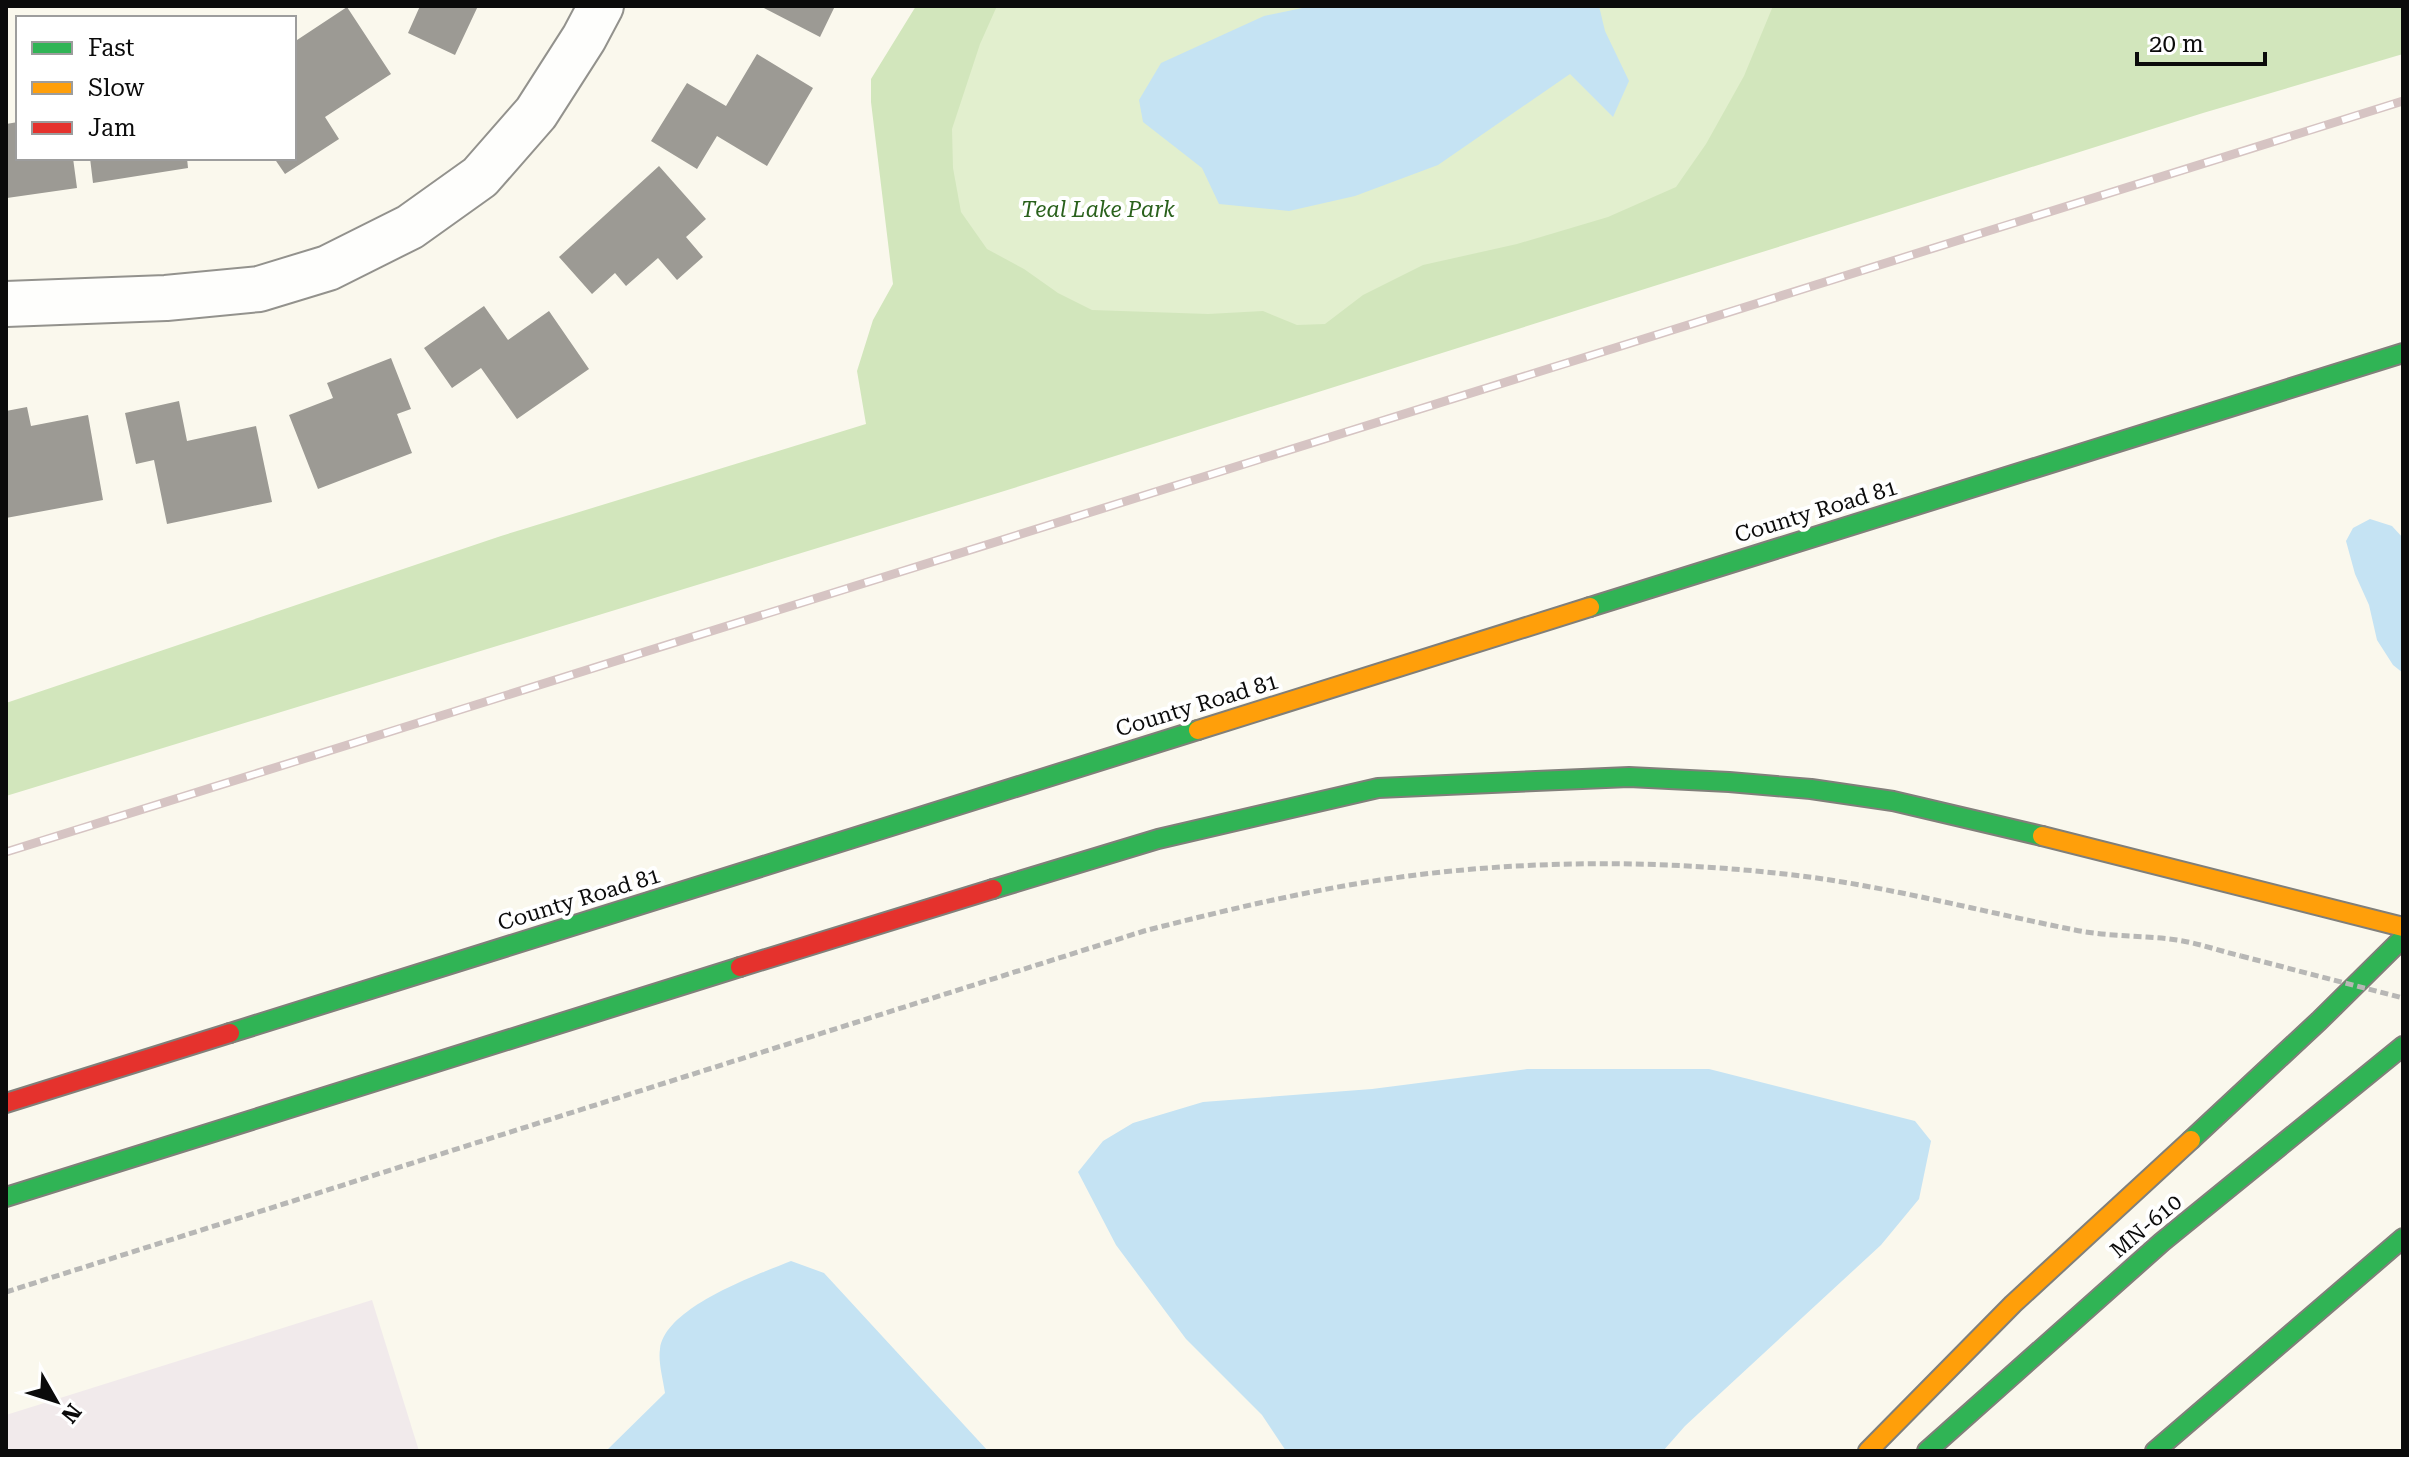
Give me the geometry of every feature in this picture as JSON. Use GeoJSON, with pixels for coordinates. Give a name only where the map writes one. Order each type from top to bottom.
{"type":"FeatureCollection","features":[{"type":"Feature","properties":{"kind":"highway","name":"County Road 81"},"geometry":{"type":"LineString","coordinates":[[6,1103],[2403,353]]}},
{"type":"Feature","properties":{"kind":"highway"},"geometry":{"type":"LineString","coordinates":[[6,1197],[882,922],[1158,839],[1378,788],[1629,777],[1811,789],[1908,805],[2403,927]]}},
{"type":"Feature","properties":{"kind":"highway"},"geometry":{"type":"LineString","coordinates":[[1868,1451],[2013,1304],[2319,1021],[2403,938]]}},
{"type":"Feature","properties":{"kind":"highway","name":"MN-610"},"geometry":{"type":"LineString","coordinates":[[1927,1451],[2162,1242],[2403,1046]]}},
{"type":"Feature","properties":{"kind":"highway"},"geometry":{"type":"LineString","coordinates":[[2155,1451],[2403,1238]]}},
{"type":"Feature","properties":{"kind":"street"},"geometry":{"type":"LineString","coordinates":[[6,304],[166,298],[259,289],[328,268],[410,227],[480,177],[536,113],[601,6]]}},
{"type":"Feature","properties":{"kind":"path"},"geometry":{"type":"LineString","coordinates":[[6,1292],[1144,931],[1227,909],[1382,880],[1460,870],[1539,865],[1698,866],[1802,876],[1876,887],[2079,931],[2178,940],[2403,998]]}},
{"type":"Feature","properties":{"kind":"shaded area"},"geometry":{"type":"Polygon","coordinates":[[[372,1300],[419,1451],[6,1451],[6,1415],[372,1300]]]}},
{"type":"Feature","properties":{"kind":"green space"},"geometry":{"type":"Polygon","coordinates":[[[916,6],[997,6],[980,44],[952,129],[953,168],[961,212],[987,249],[1092,310],[1208,314],[1263,311],[1297,325],[1325,324],[1363,295],[1423,265],[1517,244],[1608,217],[1676,187],[1706,144],[1744,76],[1773,6],[2403,6],[2403,54],[2203,113],[1001,492],[6,796],[6,703],[501,536],[866,424],[857,371],[873,320],[893,284],[871,102],[871,79],[916,6]]]}},
{"type":"Feature","properties":{"kind":"green space","name":"Teal Lake Park"},"geometry":{"type":"Polygon","coordinates":[[[924,6],[2403,6],[925,475],[924,6]]]}},
{"type":"Feature","properties":{"kind":"water"},"geometry":{"type":"Polygon","coordinates":[[[1312,6],[1599,6],[1605,31],[1629,81],[1613,117],[1570,74],[1438,165],[1355,196],[1289,211],[1219,204],[1202,168],[1143,122],[1139,100],[1161,63],[1264,16],[1312,6]]]}},
{"type":"Feature","properties":{"kind":"water"},"geometry":{"type":"Polygon","coordinates":[[[2370,519],[2392,526],[2403,538],[2403,673],[2393,665],[2377,640],[2369,605],[2355,574],[2346,541],[2353,528],[2370,519]]]}},
{"type":"Feature","properties":{"kind":"water"},"geometry":{"type":"Polygon","coordinates":[[[1527,1069],[1709,1069],[1915,1121],[1931,1141],[1919,1199],[1881,1245],[1685,1426],[1663,1451],[1286,1451],[1262,1415],[1186,1339],[1116,1245],[1078,1172],[1103,1141],[1133,1123],[1203,1102],[1372,1089],[1527,1069]]]}},
{"type":"Feature","properties":{"kind":"water"},"geometry":{"type":"Polygon","coordinates":[[[791,1261],[824,1273],[988,1451],[606,1451],[665,1393],[660,1349],[666,1334],[678,1320],[715,1294],[791,1261]]]}},
{"type":"Feature","properties":{"kind":"building"},"geometry":{"type":"Polygon","coordinates":[[[420,6],[478,6],[455,55],[408,33],[420,6]]]}},
{"type":"Feature","properties":{"kind":"building"},"geometry":{"type":"Polygon","coordinates":[[[760,6],[835,6],[820,37],[760,6]]]}},
{"type":"Feature","properties":{"kind":"building"},"geometry":{"type":"Polygon","coordinates":[[[347,7],[391,74],[325,117],[339,139],[285,174],[275,160],[296,160],[296,41],[347,7]]]}},
{"type":"Feature","properties":{"kind":"building"},"geometry":{"type":"Polygon","coordinates":[[[757,54],[813,88],[767,166],[717,136],[697,169],[651,141],[687,83],[726,106],[757,54]]]}},
{"type":"Feature","properties":{"kind":"building"},"geometry":{"type":"Polygon","coordinates":[[[16,122],[16,160],[73,160],[77,188],[7,198],[6,124],[16,122]]]}},
{"type":"Feature","properties":{"kind":"building"},"geometry":{"type":"Polygon","coordinates":[[[90,160],[187,160],[188,168],[93,183],[90,160]]]}},
{"type":"Feature","properties":{"kind":"building"},"geometry":{"type":"Polygon","coordinates":[[[659,166],[706,219],[686,237],[703,257],[677,280],[658,258],[626,286],[615,273],[592,294],[559,257],[659,166]]]}},
{"type":"Feature","properties":{"kind":"building"},"geometry":{"type":"Polygon","coordinates":[[[484,306],[508,340],[549,311],[589,369],[517,419],[481,368],[452,388],[424,348],[484,306]]]}},
{"type":"Feature","properties":{"kind":"building"},"geometry":{"type":"Polygon","coordinates":[[[391,358],[411,409],[397,414],[412,453],[318,489],[289,415],[333,398],[327,383],[391,358]]]}},
{"type":"Feature","properties":{"kind":"building"},"geometry":{"type":"Polygon","coordinates":[[[179,401],[187,441],[256,426],[272,502],[167,524],[154,460],[136,464],[125,413],[179,401]]]}},
{"type":"Feature","properties":{"kind":"building"},"geometry":{"type":"Polygon","coordinates":[[[27,407],[31,426],[88,415],[103,500],[6,518],[6,411],[27,407]]]}},
{"type":"Feature","properties":{"kind":"railway"},"geometry":{"type":"LineString","coordinates":[[6,852],[2403,101]]}},
{"type":"Feature","properties":{"kind":"traffic: fast"},"geometry":{"type":"LineString","coordinates":[[1590,607],[2403,353]]}},
{"type":"Feature","properties":{"kind":"traffic: fast"},"geometry":{"type":"LineString","coordinates":[[230,1033],[1198,730]]}},
{"type":"Feature","properties":{"kind":"traffic: fast"},"geometry":{"type":"LineString","coordinates":[[993,889],[1158,839],[1378,788],[1629,777],[1729,782],[1811,789],[1893,801],[2042,836]]}},
{"type":"Feature","properties":{"kind":"traffic: fast"},"geometry":{"type":"LineString","coordinates":[[2191,1140],[2403,938]]}},
{"type":"Feature","properties":{"kind":"traffic: fast"},"geometry":{"type":"LineString","coordinates":[[6,1197],[740,967]]}},
{"type":"Feature","properties":{"kind":"traffic: fast"},"geometry":{"type":"LineString","coordinates":[[1927,1451],[2162,1242],[2403,1046]]}},
{"type":"Feature","properties":{"kind":"traffic: fast"},"geometry":{"type":"LineString","coordinates":[[2155,1451],[2403,1238]]}},
{"type":"Feature","properties":{"kind":"traffic: slow"},"geometry":{"type":"LineString","coordinates":[[1198,730],[1590,607]]}},
{"type":"Feature","properties":{"kind":"traffic: slow"},"geometry":{"type":"LineString","coordinates":[[2042,836],[2403,927]]}},
{"type":"Feature","properties":{"kind":"traffic: slow"},"geometry":{"type":"LineString","coordinates":[[1868,1451],[2013,1304],[2191,1140]]}},
{"type":"Feature","properties":{"kind":"traffic: jam"},"geometry":{"type":"LineString","coordinates":[[740,967],[993,889]]}},
{"type":"Feature","properties":{"kind":"traffic: jam"},"geometry":{"type":"LineString","coordinates":[[6,1103],[230,1033]]}}]}
